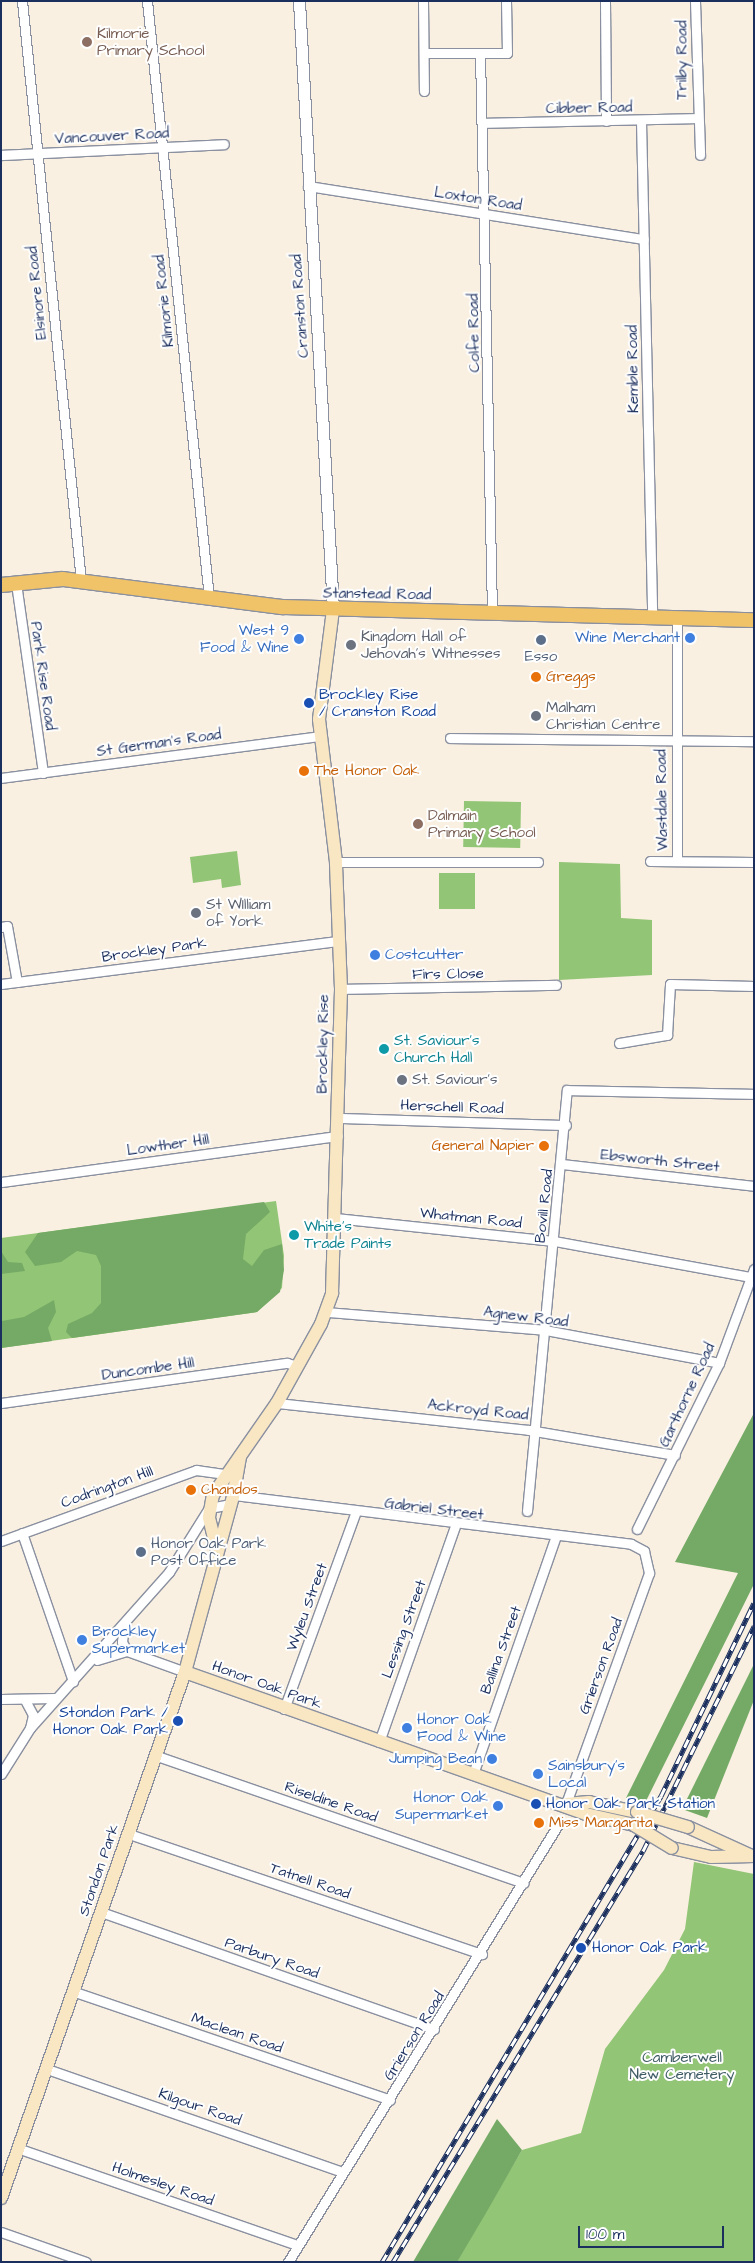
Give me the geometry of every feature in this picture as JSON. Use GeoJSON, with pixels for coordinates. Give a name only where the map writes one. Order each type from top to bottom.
{"type":"FeatureCollection","features":[{"type":"Feature","properties":{"kind":"highway","name":"Stanstead Road"},"geometry":{"type":"LineString","coordinates":[[1,585],[81,581],[209,598],[332,609],[754,620]]}},
{"type":"Feature","properties":{"kind":"main road","name":"Brockley Rise"},"geometry":{"type":"LineString","coordinates":[[240,1457],[277,1403],[327,1312],[335,1218],[341,989],[336,862],[320,736],[319,702],[332,609]]}},
{"type":"Feature","properties":{"kind":"main road"},"geometry":{"type":"LineString","coordinates":[[209,1508],[224,1474],[240,1457]]}},
{"type":"Feature","properties":{"kind":"main road","name":"Stondon Park"},"geometry":{"type":"LineString","coordinates":[[1,2198],[185,1672],[217,1550],[234,1495],[240,1457]]}},
{"type":"Feature","properties":{"kind":"main road","name":"Stondon Park"},"geometry":{"type":"LineString","coordinates":[[209,1508],[217,1550]]}},
{"type":"Feature","properties":{"kind":"main road"},"geometry":{"type":"LineString","coordinates":[[211,1526],[226,1524]]}},
{"type":"Feature","properties":{"kind":"main road","name":"Honor Oak Park"},"geometry":{"type":"LineString","coordinates":[[185,1672],[379,1742],[634,1826],[672,1848],[711,1857],[753,1854]]}},
{"type":"Feature","properties":{"kind":"main road","name":"Honor Oak Park"},"geometry":{"type":"LineString","coordinates":[[566,1804],[589,1802],[636,1812],[688,1827],[753,1854]]}},
{"type":"Feature","properties":{"kind":"street","name":"Elsinore Road"},"geometry":{"type":"LineString","coordinates":[[22,1],[36,154],[81,581]]}},
{"type":"Feature","properties":{"kind":"street","name":"Kilmorie Road"},"geometry":{"type":"LineString","coordinates":[[147,1],[159,134],[209,598]]}},
{"type":"Feature","properties":{"kind":"street","name":"Cranston Road"},"geometry":{"type":"LineString","coordinates":[[299,1],[332,609]]}},
{"type":"Feature","properties":{"kind":"street"},"geometry":{"type":"LineString","coordinates":[[423,1],[424,91]]}},
{"type":"Feature","properties":{"kind":"street"},"geometry":{"type":"LineString","coordinates":[[424,53],[507,53],[506,1]]}},
{"type":"Feature","properties":{"kind":"street"},"geometry":{"type":"LineString","coordinates":[[605,1],[606,121]]}},
{"type":"Feature","properties":{"kind":"street","name":"Trilby Road"},"geometry":{"type":"LineString","coordinates":[[695,1],[696,118],[700,155]]}},
{"type":"Feature","properties":{"kind":"street","name":"Colfe Road"},"geometry":{"type":"LineString","coordinates":[[480,52],[485,214],[492,613]]}},
{"type":"Feature","properties":{"kind":"street","name":"Cibber Road"},"geometry":{"type":"LineString","coordinates":[[482,123],[641,121],[696,118]]}},
{"type":"Feature","properties":{"kind":"street","name":"Kemble Road"},"geometry":{"type":"LineString","coordinates":[[641,121],[652,617]]}},
{"type":"Feature","properties":{"kind":"street","name":"Vancouver Road"},"geometry":{"type":"LineString","coordinates":[[1,154],[36,154],[224,144]]}},
{"type":"Feature","properties":{"kind":"street","name":"Loxton Road"},"geometry":{"type":"LineString","coordinates":[[308,186],[644,239]]}},
{"type":"Feature","properties":{"kind":"street","name":"Park Rise Road"},"geometry":{"type":"LineString","coordinates":[[16,583],[43,772]]}},
{"type":"Feature","properties":{"kind":"street","name":"Wastdale Road"},"geometry":{"type":"LineString","coordinates":[[676,861],[677,618]]}},
{"type":"Feature","properties":{"kind":"street","name":"St German's Road"},"geometry":{"type":"LineString","coordinates":[[1,778],[320,736]]}},
{"type":"Feature","properties":{"kind":"street"},"geometry":{"type":"LineString","coordinates":[[450,738],[754,741]]}},
{"type":"Feature","properties":{"kind":"street"},"geometry":{"type":"LineString","coordinates":[[650,861],[754,862]]}},
{"type":"Feature","properties":{"kind":"street"},"geometry":{"type":"LineString","coordinates":[[336,862],[538,862]]}},
{"type":"Feature","properties":{"kind":"street"},"geometry":{"type":"LineString","coordinates":[[1,927],[7,926],[17,982]]}},
{"type":"Feature","properties":{"kind":"street","name":"Brockley Park"},"geometry":{"type":"LineString","coordinates":[[1,984],[340,941]]}},
{"type":"Feature","properties":{"kind":"street"},"geometry":{"type":"LineString","coordinates":[[619,1043],[666,1035],[670,984],[754,986]]}},
{"type":"Feature","properties":{"kind":"street","name":"Firs Close"},"geometry":{"type":"LineString","coordinates":[[341,989],[556,985]]}},
{"type":"Feature","properties":{"kind":"street","name":"Bovill Road"},"geometry":{"type":"LineString","coordinates":[[527,1511],[568,1090],[754,1094]]}},
{"type":"Feature","properties":{"kind":"street","name":"Herschell Road"},"geometry":{"type":"LineString","coordinates":[[338,1118],[566,1125]]}},
{"type":"Feature","properties":{"kind":"street","name":"Lowther Hill"},"geometry":{"type":"LineString","coordinates":[[1,1182],[338,1136]]}},
{"type":"Feature","properties":{"kind":"street","name":"Ebsworth Street"},"geometry":{"type":"LineString","coordinates":[[562,1164],[754,1186]]}},
{"type":"Feature","properties":{"kind":"street","name":"Whatman Road"},"geometry":{"type":"LineString","coordinates":[[335,1218],[554,1240],[753,1273]]}},
{"type":"Feature","properties":{"kind":"street","name":"Garthorne Road"},"geometry":{"type":"LineString","coordinates":[[637,1528],[675,1455],[719,1363],[753,1273]]}},
{"type":"Feature","properties":{"kind":"street","name":"Agnew Road"},"geometry":{"type":"LineString","coordinates":[[327,1312],[545,1330],[719,1363]]}},
{"type":"Feature","properties":{"kind":"street","name":"Duncombe Hill"},"geometry":{"type":"LineString","coordinates":[[1,1403],[286,1363],[298,1366]]}},
{"type":"Feature","properties":{"kind":"street","name":"Ackroyd Road"},"geometry":{"type":"LineString","coordinates":[[277,1403],[535,1430],[675,1455]]}},
{"type":"Feature","properties":{"kind":"street","name":"Codrington Hill"},"geometry":{"type":"LineString","coordinates":[[1,1540],[196,1470],[224,1474]]}},
{"type":"Feature","properties":{"kind":"street","name":"Gabriel Street"},"geometry":{"type":"LineString","coordinates":[[234,1495],[356,1514],[631,1544]]}},
{"type":"Feature","properties":{"kind":"street"},"geometry":{"type":"LineString","coordinates":[[1,1774],[30,1728],[51,1709],[56,1698],[124,1627],[169,1572],[209,1508],[226,1505],[230,1510]]}},
{"type":"Feature","properties":{"kind":"street","name":"Wyleu Street"},"geometry":{"type":"LineString","coordinates":[[284,1709],[356,1514]]}},
{"type":"Feature","properties":{"kind":"street","name":"Lessing Street"},"geometry":{"type":"LineString","coordinates":[[379,1742],[455,1526]]}},
{"type":"Feature","properties":{"kind":"street"},"geometry":{"type":"LineString","coordinates":[[22,1533],[74,1681]]}},
{"type":"Feature","properties":{"kind":"street","name":"Ballina Street"},"geometry":{"type":"LineString","coordinates":[[473,1774],[556,1536]]}},
{"type":"Feature","properties":{"kind":"street","name":"Grierson Road"},"geometry":{"type":"LineString","coordinates":[[566,1804],[648,1573],[647,1556],[631,1544]]}},
{"type":"Feature","properties":{"kind":"street"},"geometry":{"type":"LineString","coordinates":[[124,1627],[122,1642],[127,1651]]}},
{"type":"Feature","properties":{"kind":"street"},"geometry":{"type":"LineString","coordinates":[[90,1663],[127,1651],[185,1672]]}},
{"type":"Feature","properties":{"kind":"street"},"geometry":{"type":"LineString","coordinates":[[1,1699],[56,1698]]}},
{"type":"Feature","properties":{"kind":"street"},"geometry":{"type":"LineString","coordinates":[[25,1700],[33,1715],[30,1728]]}},
{"type":"Feature","properties":{"kind":"street","name":"Riseldine Road"},"geometry":{"type":"LineString","coordinates":[[157,1756],[524,1883]]}},
{"type":"Feature","properties":{"kind":"street","name":"Grierson Road"},"geometry":{"type":"LineString","coordinates":[[288,2262],[482,1954],[559,1823]]}},
{"type":"Feature","properties":{"kind":"street","name":"Tatnell Road"},"geometry":{"type":"LineString","coordinates":[[129,1834],[482,1954]]}},
{"type":"Feature","properties":{"kind":"street","name":"Parbury Road"},"geometry":{"type":"LineString","coordinates":[[101,1912],[434,2029]]}},
{"type":"Feature","properties":{"kind":"street","name":"Maclean Road"},"geometry":{"type":"LineString","coordinates":[[74,1992],[390,2100]]}},
{"type":"Feature","properties":{"kind":"street","name":"Kilgour Road"},"geometry":{"type":"LineString","coordinates":[[47,2069],[344,2172]]}},
{"type":"Feature","properties":{"kind":"street","name":"Holmesley Road"},"geometry":{"type":"LineString","coordinates":[[20,2148],[298,2245]]}},
{"type":"Feature","properties":{"kind":"street"},"geometry":{"type":"LineString","coordinates":[[1,2232],[86,2262]]}},
{"type":"Feature","properties":{"kind":"green space"},"geometry":{"type":"Polygon","coordinates":[[[464,801],[521,802],[520,848],[463,847],[464,801]]]}},
{"type":"Feature","properties":{"kind":"green space"},"geometry":{"type":"Polygon","coordinates":[[[237,851],[241,885],[222,888],[221,879],[193,883],[190,857],[237,851]]]}},
{"type":"Feature","properties":{"kind":"green space"},"geometry":{"type":"Polygon","coordinates":[[[559,862],[620,864],[621,918],[652,920],[652,975],[559,980],[559,862]]]}},
{"type":"Feature","properties":{"kind":"green space"},"geometry":{"type":"Polygon","coordinates":[[[439,873],[475,873],[475,909],[439,909],[439,873]]]}},
{"type":"Feature","properties":{"kind":"green space"},"geometry":{"type":"Polygon","coordinates":[[[276,1201],[284,1256],[282,1288],[257,1312],[1,1348],[1,1238],[276,1201]]]}},
{"type":"Feature","properties":{"kind":"green space"},"geometry":{"type":"Polygon","coordinates":[[[264,1202],[270,1212],[246,1234],[243,1259],[252,1266],[264,1250],[282,1244],[284,1270],[280,1292],[257,1312],[72,1338],[66,1332],[68,1324],[92,1313],[101,1303],[101,1266],[96,1255],[77,1251],[61,1262],[35,1266],[25,1252],[38,1233],[264,1202]]]}},
{"type":"Feature","properties":{"kind":"green space"},"geometry":{"type":"Polygon","coordinates":[[[1,1251],[8,1262],[22,1263],[25,1271],[1,1274],[1,1251]]]}},
{"type":"Feature","properties":{"kind":"green space"},"geometry":{"type":"Polygon","coordinates":[[[54,1300],[56,1312],[48,1328],[52,1341],[1,1348],[2,1321],[24,1317],[54,1300]]]}},
{"type":"Feature","properties":{"kind":"green space"},"geometry":{"type":"Polygon","coordinates":[[[754,1413],[754,1584],[646,1801],[626,1798],[738,1573],[675,1562],[754,1413]]]}},
{"type":"Feature","properties":{"kind":"green space"},"geometry":{"type":"Polygon","coordinates":[[[754,1664],[754,1700],[707,1818],[682,1809],[754,1664]]]}},
{"type":"Feature","properties":{"kind":"green space","name":"Camberwell New Cemetery"},"geometry":{"type":"Polygon","coordinates":[[[694,1862],[754,1874],[754,2262],[456,2262],[522,2150],[581,2133],[605,2049],[664,1970],[685,1929],[694,1862]]]}},
{"type":"Feature","properties":{"kind":"green space"},"geometry":{"type":"Polygon","coordinates":[[[497,2119],[522,2150],[486,2213],[457,2262],[413,2262],[497,2119]]]}},
{"type":"Feature","properties":{"kind":"railway"},"geometry":{"type":"LineString","coordinates":[[382,2262],[661,1796],[754,1603]]}},
{"type":"Feature","properties":{"kind":"railway"},"geometry":{"type":"LineString","coordinates":[[393,2262],[643,1851],[754,1626]]}},
{"type":"Feature","properties":{"kind":"place","name":"Kilmorie Primary School"},"geometry":{"type":"Point","coordinates":[87,42]}},
{"type":"Feature","properties":{"kind":"place","name":"Wine Merchant"},"geometry":{"type":"Point","coordinates":[690,638]}},
{"type":"Feature","properties":{"kind":"place","name":"West 9 Food & Wine"},"geometry":{"type":"Point","coordinates":[299,639]}},
{"type":"Feature","properties":{"kind":"place","name":"Esso"},"geometry":{"type":"Point","coordinates":[541,640]}},
{"type":"Feature","properties":{"kind":"place","name":"Kingdom Hall of Jehovah's Witnesses"},"geometry":{"type":"Point","coordinates":[351,645]}},
{"type":"Feature","properties":{"kind":"place","name":"Greggs"},"geometry":{"type":"Point","coordinates":[536,677]}},
{"type":"Feature","properties":{"kind":"place","name":"Brockley Rise / Cranston Road"},"geometry":{"type":"Point","coordinates":[309,703]}},
{"type":"Feature","properties":{"kind":"place","name":"Malham Christian Centre"},"geometry":{"type":"Point","coordinates":[536,716]}},
{"type":"Feature","properties":{"kind":"place","name":"The Honor Oak"},"geometry":{"type":"Point","coordinates":[304,771]}},
{"type":"Feature","properties":{"kind":"place","name":"Dalmain Primary School"},"geometry":{"type":"Point","coordinates":[418,824]}},
{"type":"Feature","properties":{"kind":"place","name":"St WIlliam of York"},"geometry":{"type":"Point","coordinates":[196,913]}},
{"type":"Feature","properties":{"kind":"place","name":"Costcutter"},"geometry":{"type":"Point","coordinates":[375,955]}},
{"type":"Feature","properties":{"kind":"place","name":"St. Saviour's Church Hall"},"geometry":{"type":"Point","coordinates":[384,1049]}},
{"type":"Feature","properties":{"kind":"place","name":"St. Saviour's"},"geometry":{"type":"Point","coordinates":[402,1080]}},
{"type":"Feature","properties":{"kind":"place","name":"General Napier"},"geometry":{"type":"Point","coordinates":[544,1146]}},
{"type":"Feature","properties":{"kind":"place","name":"White's Trade Paints"},"geometry":{"type":"Point","coordinates":[294,1235]}},
{"type":"Feature","properties":{"kind":"place","name":"Chandos"},"geometry":{"type":"Point","coordinates":[191,1490]}},
{"type":"Feature","properties":{"kind":"place","name":"Honor Oak Park Post Office"},"geometry":{"type":"Point","coordinates":[141,1552]}},
{"type":"Feature","properties":{"kind":"place","name":"Brockley Supermarket"},"geometry":{"type":"Point","coordinates":[82,1640]}},
{"type":"Feature","properties":{"kind":"place","name":"Stondon Park / Honor Oak Park"},"geometry":{"type":"Point","coordinates":[178,1721]}},
{"type":"Feature","properties":{"kind":"place","name":"Honor Oak Food & Wine"},"geometry":{"type":"Point","coordinates":[407,1728]}},
{"type":"Feature","properties":{"kind":"place","name":"Jumping Bean"},"geometry":{"type":"Point","coordinates":[492,1759]}},
{"type":"Feature","properties":{"kind":"place","name":"Sainsbury's Local"},"geometry":{"type":"Point","coordinates":[538,1774]}},
{"type":"Feature","properties":{"kind":"place","name":"Honor Oak Park Station"},"geometry":{"type":"Point","coordinates":[536,1804]}},
{"type":"Feature","properties":{"kind":"place","name":"Honor Oak Supermarket"},"geometry":{"type":"Point","coordinates":[498,1806]}},
{"type":"Feature","properties":{"kind":"place","name":"Miss Margarita"},"geometry":{"type":"Point","coordinates":[539,1823]}},
{"type":"Feature","properties":{"kind":"place","name":"Honor Oak Park"},"geometry":{"type":"Point","coordinates":[581,1948]}}]}
